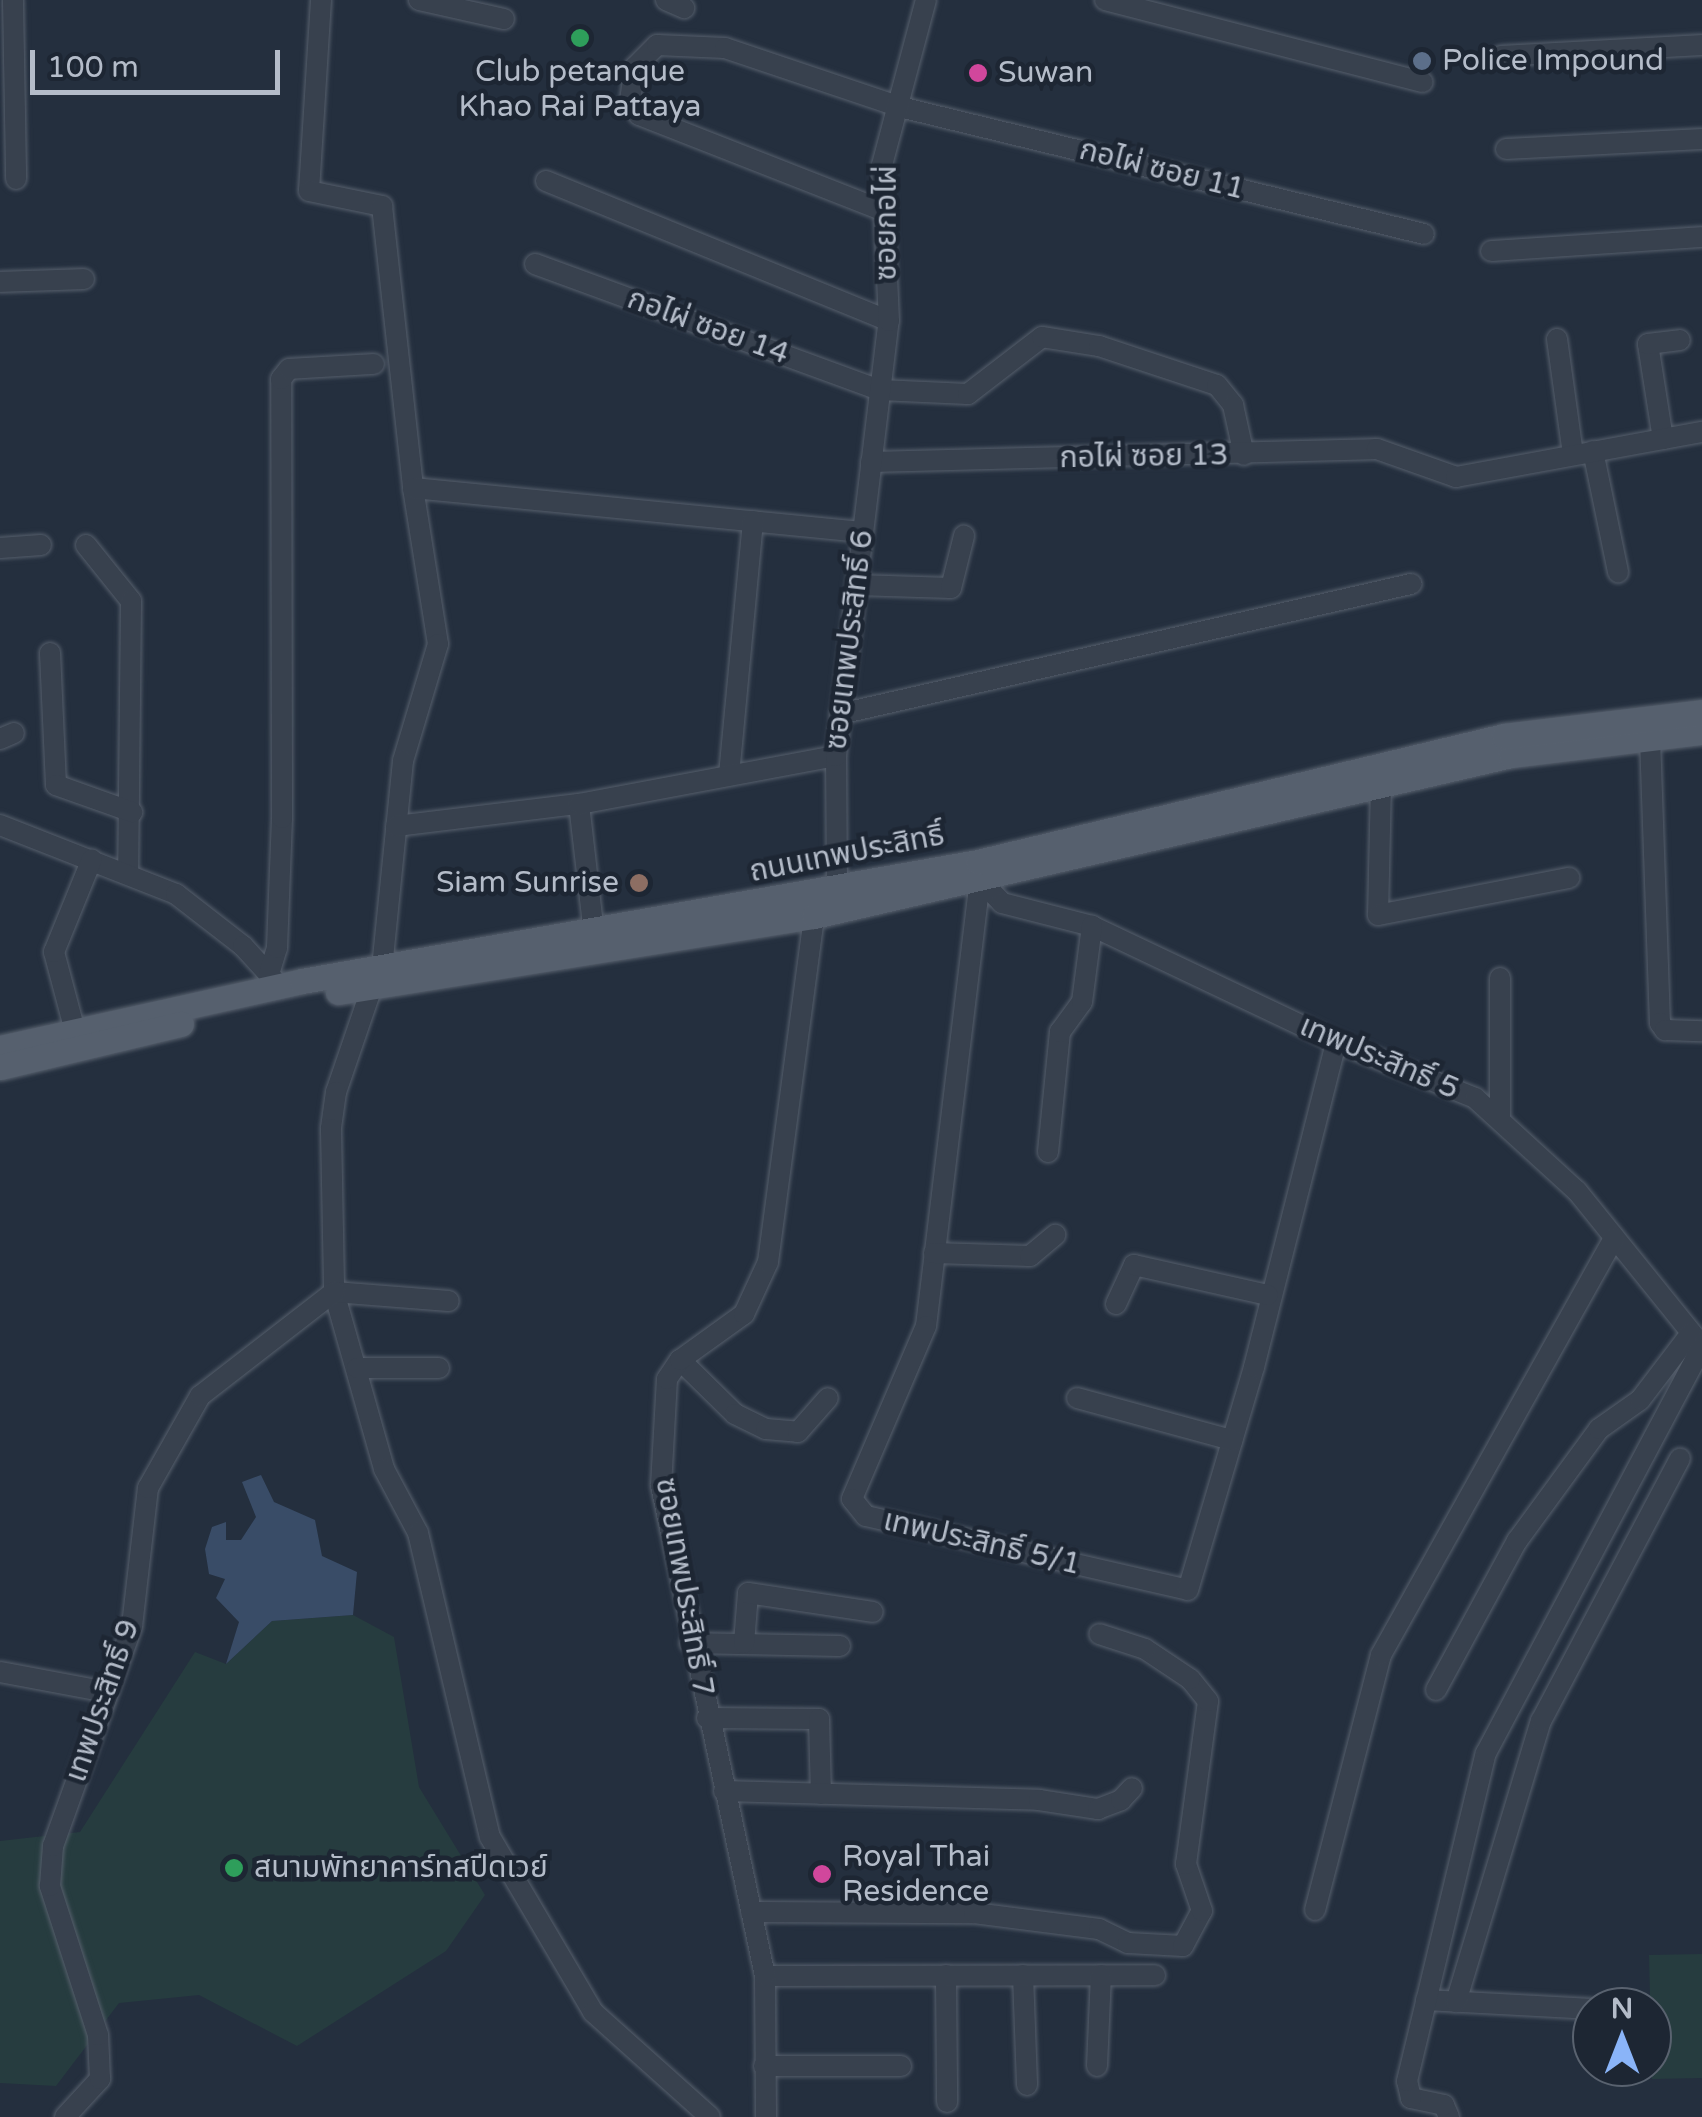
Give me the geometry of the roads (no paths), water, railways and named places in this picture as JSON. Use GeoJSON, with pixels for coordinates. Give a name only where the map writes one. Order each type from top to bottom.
{"type":"FeatureCollection","features":[{"type":"Feature","properties":{"kind":"main road","name":"ถนนเทพประสิทธิ์"},"geometry":{"type":"LineString","coordinates":[[377,977],[594,933],[837,891],[1504,736],[1702,712]]}},
{"type":"Feature","properties":{"kind":"main road","name":"ถนนเทพประสิทธิ์"},"geometry":{"type":"LineString","coordinates":[[0,1048],[277,987],[377,977],[814,916],[1511,755],[1702,732]]}},
{"type":"Feature","properties":{"kind":"main road"},"geometry":{"type":"LineString","coordinates":[[814,916],[837,891]]}},
{"type":"Feature","properties":{"kind":"main road","name":"ถนนเทพประสิทธิ์"},"geometry":{"type":"LineString","coordinates":[[0,1067],[277,987]]}},
{"type":"Feature","properties":{"kind":"street"},"geometry":{"type":"LineString","coordinates":[[13,0],[16,179]]}},
{"type":"Feature","properties":{"kind":"street"},"geometry":{"type":"LineString","coordinates":[[321,0],[310,191],[382,206],[413,488],[438,644],[403,760],[377,977],[336,1092],[334,1292],[384,1469],[418,1533],[490,1837],[593,2012],[710,2117]]}},
{"type":"Feature","properties":{"kind":"street"},"geometry":{"type":"LineString","coordinates":[[419,0],[504,19]]}},
{"type":"Feature","properties":{"kind":"street","name":"ซอยกอไผ่"},"geometry":{"type":"LineString","coordinates":[[880,390],[888,321],[882,165],[926,0]]}},
{"type":"Feature","properties":{"kind":"street"},"geometry":{"type":"LineString","coordinates":[[1105,0],[1423,82]]}},
{"type":"Feature","properties":{"kind":"street","name":"กอไผ่ ซอย 11"},"geometry":{"type":"LineString","coordinates":[[884,211],[639,114],[630,101],[635,67],[657,46],[679,44],[745,52],[900,107],[1424,234]]}},
{"type":"Feature","properties":{"kind":"street"},"geometry":{"type":"LineString","coordinates":[[1500,56],[1702,45]]}},
{"type":"Feature","properties":{"kind":"street"},"geometry":{"type":"LineString","coordinates":[[1506,149],[1702,139]]}},
{"type":"Feature","properties":{"kind":"street"},"geometry":{"type":"LineString","coordinates":[[546,181],[888,321]]}},
{"type":"Feature","properties":{"kind":"street"},"geometry":{"type":"LineString","coordinates":[[1491,251],[1702,237]]}},
{"type":"Feature","properties":{"kind":"street","name":"กอไผ่ ซอย 14"},"geometry":{"type":"LineString","coordinates":[[535,264],[880,390],[968,394],[1033,342],[1052,337],[1217,385],[1233,405],[1244,455]]}},
{"type":"Feature","properties":{"kind":"street"},"geometry":{"type":"LineString","coordinates":[[0,282],[84,279]]}},
{"type":"Feature","properties":{"kind":"street"},"geometry":{"type":"LineString","coordinates":[[1557,338],[1583,452],[1618,572]]}},
{"type":"Feature","properties":{"kind":"street"},"geometry":{"type":"LineString","coordinates":[[1663,438],[1648,344],[1680,340]]}},
{"type":"Feature","properties":{"kind":"street"},"geometry":{"type":"LineString","coordinates":[[277,987],[282,818],[281,379],[289,368],[374,364]]}},
{"type":"Feature","properties":{"kind":"street","name":"ซอยเทพประสิทธิ์ 6"},"geometry":{"type":"LineString","coordinates":[[837,891],[836,756],[880,390]]}},
{"type":"Feature","properties":{"kind":"street","name":"กอไผ่ ซอย 13"},"geometry":{"type":"LineString","coordinates":[[871,462],[1377,449],[1416,458],[1456,477],[1702,432]]}},
{"type":"Feature","properties":{"kind":"street"},"geometry":{"type":"LineString","coordinates":[[413,488],[862,532]]}},
{"type":"Feature","properties":{"kind":"street"},"geometry":{"type":"LineString","coordinates":[[728,775],[752,521]]}},
{"type":"Feature","properties":{"kind":"street"},"geometry":{"type":"LineString","coordinates":[[856,585],[951,588],[964,536]]}},
{"type":"Feature","properties":{"kind":"street"},"geometry":{"type":"LineString","coordinates":[[0,548],[41,545]]}},
{"type":"Feature","properties":{"kind":"street"},"geometry":{"type":"LineString","coordinates":[[86,545],[130,601],[132,812],[128,874]]}},
{"type":"Feature","properties":{"kind":"street"},"geometry":{"type":"LineString","coordinates":[[840,714],[1410,584]]}},
{"type":"Feature","properties":{"kind":"street"},"geometry":{"type":"LineString","coordinates":[[50,653],[56,785],[132,812]]}},
{"type":"Feature","properties":{"kind":"street"},"geometry":{"type":"LineString","coordinates":[[1650,738],[1660,1024],[1665,1030],[1702,1031]]}},
{"type":"Feature","properties":{"kind":"street"},"geometry":{"type":"LineString","coordinates":[[396,826],[579,804],[836,756]]}},
{"type":"Feature","properties":{"kind":"street"},"geometry":{"type":"LineString","coordinates":[[1381,784],[1378,914],[1569,878]]}},
{"type":"Feature","properties":{"kind":"street"},"geometry":{"type":"LineString","coordinates":[[579,804],[594,933]]}},
{"type":"Feature","properties":{"kind":"street"},"geometry":{"type":"LineString","coordinates":[[0,825],[176,894],[277,987]]}},
{"type":"Feature","properties":{"kind":"street"},"geometry":{"type":"LineString","coordinates":[[75,1031],[54,952],[92,859]]}},
{"type":"Feature","properties":{"kind":"street","name":"เทพประสิทธิ์ 5"},"geometry":{"type":"LineString","coordinates":[[980,880],[1002,904],[1092,926],[1336,1042],[1476,1098],[1576,1191],[1698,1342]]}},
{"type":"Feature","properties":{"kind":"street","name":"เทพประสิทธิ์ 5/1"},"geometry":{"type":"LineString","coordinates":[[980,880],[926,1326],[852,1499],[866,1516],[1188,1590],[1232,1440],[1336,1042]]}},
{"type":"Feature","properties":{"kind":"street"},"geometry":{"type":"LineString","coordinates":[[814,916],[768,1262],[744,1314],[680,1360],[735,1414],[766,1430],[798,1432],[828,1398]]}},
{"type":"Feature","properties":{"kind":"street"},"geometry":{"type":"LineString","coordinates":[[1048,1152],[1060,1032],[1082,1002],[1092,926]]}},
{"type":"Feature","properties":{"kind":"street"},"geometry":{"type":"LineString","coordinates":[[1500,978],[1500,1120]]}},
{"type":"Feature","properties":{"kind":"street"},"geometry":{"type":"LineString","coordinates":[[934,1253],[1030,1256],[1054,1235]]}},
{"type":"Feature","properties":{"kind":"street"},"geometry":{"type":"LineString","coordinates":[[1315,1910],[1382,1655],[1614,1238]]}},
{"type":"Feature","properties":{"kind":"street"},"geometry":{"type":"LineString","coordinates":[[1116,1304],[1134,1265],[1268,1295]]}},
{"type":"Feature","properties":{"kind":"street"},"geometry":{"type":"LineString","coordinates":[[334,1292],[449,1300]]}},
{"type":"Feature","properties":{"kind":"street","name":"เทพประสิทธิ์ 9"},"geometry":{"type":"LineString","coordinates":[[65,2117],[100,2079],[98,2035],[50,1886],[53,1846],[132,1626],[148,1488],[200,1396],[334,1292]]}},
{"type":"Feature","properties":{"kind":"street"},"geometry":{"type":"LineString","coordinates":[[1436,1690],[1517,1540],[1599,1429],[1640,1400],[1698,1342]]}},
{"type":"Feature","properties":{"kind":"street"},"geometry":{"type":"LineString","coordinates":[[1449,2117],[1444,2105],[1416,2102],[1408,2092],[1426,2000],[1492,1733],[1698,1342]]}},
{"type":"Feature","properties":{"kind":"street","name":"ซอยเทพประสิทธิ์ 7"},"geometry":{"type":"LineString","coordinates":[[680,1360],[667,1379],[661,1486],[690,1642],[765,1976],[766,2117]]}},
{"type":"Feature","properties":{"kind":"street"},"geometry":{"type":"LineString","coordinates":[[357,1368],[439,1368]]}},
{"type":"Feature","properties":{"kind":"street"},"geometry":{"type":"LineString","coordinates":[[1077,1398],[1232,1440]]}},
{"type":"Feature","properties":{"kind":"street"},"geometry":{"type":"LineString","coordinates":[[1456,2002],[1541,1721],[1680,1458]]}},
{"type":"Feature","properties":{"kind":"street"},"geometry":{"type":"LineString","coordinates":[[744,1644],[748,1593],[873,1612]]}},
{"type":"Feature","properties":{"kind":"street"},"geometry":{"type":"LineString","coordinates":[[751,1912],[974,1913],[1099,1929],[1128,1943],[1183,1946],[1202,1911],[1186,1864],[1208,1701],[1190,1679],[1146,1649],[1099,1634]]}},
{"type":"Feature","properties":{"kind":"street"},"geometry":{"type":"LineString","coordinates":[[690,1642],[840,1646]]}},
{"type":"Feature","properties":{"kind":"street"},"geometry":{"type":"LineString","coordinates":[[0,1672],[106,1692]]}},
{"type":"Feature","properties":{"kind":"street"},"geometry":{"type":"LineString","coordinates":[[707,1718],[819,1719],[821,1794]]}},
{"type":"Feature","properties":{"kind":"street"},"geometry":{"type":"LineString","coordinates":[[724,1791],[1039,1800],[1098,1809],[1121,1800],[1132,1788]]}},
{"type":"Feature","properties":{"kind":"street"},"geometry":{"type":"LineString","coordinates":[[765,1976],[1155,1975]]}},
{"type":"Feature","properties":{"kind":"street"},"geometry":{"type":"LineString","coordinates":[[946,1976],[947,2102]]}},
{"type":"Feature","properties":{"kind":"street"},"geometry":{"type":"LineString","coordinates":[[1023,1976],[1026,2085]]}},
{"type":"Feature","properties":{"kind":"street"},"geometry":{"type":"LineString","coordinates":[[1096,2066],[1101,1976]]}},
{"type":"Feature","properties":{"kind":"street"},"geometry":{"type":"LineString","coordinates":[[1426,2000],[1572,2007]]}},
{"type":"Feature","properties":{"kind":"street"},"geometry":{"type":"LineString","coordinates":[[764,2066],[901,2066]]}},
{"type":"Feature","properties":{"kind":"water"},"geometry":{"type":"Polygon","coordinates":[[[261,1475],[274,1502],[315,1520],[322,1556],[357,1572],[353,1615],[272,1621],[226,1664],[239,1622],[216,1598],[225,1579],[209,1574],[205,1549],[212,1527],[226,1522],[226,1540],[241,1540],[256,1517],[242,1482],[261,1475]]]}},
{"type":"Feature","properties":{"kind":"place","name":"Club petanque Khao Rai Pattaya"},"geometry":{"type":"Point","coordinates":[580,38]}},
{"type":"Feature","properties":{"kind":"place","name":"Police Impound"},"geometry":{"type":"Point","coordinates":[1422,61]}},
{"type":"Feature","properties":{"kind":"place","name":"Suwan"},"geometry":{"type":"Point","coordinates":[978,73]}},
{"type":"Feature","properties":{"kind":"place","name":"Siam Sunrise"},"geometry":{"type":"Point","coordinates":[639,883]}},
{"type":"Feature","properties":{"kind":"place","name":"สนามพัทยาคาร์ทสปีดเวย์"},"geometry":{"type":"Point","coordinates":[234,1868]}},
{"type":"Feature","properties":{"kind":"place","name":"Royal Thai Residence"},"geometry":{"type":"Point","coordinates":[822,1874]}}]}
